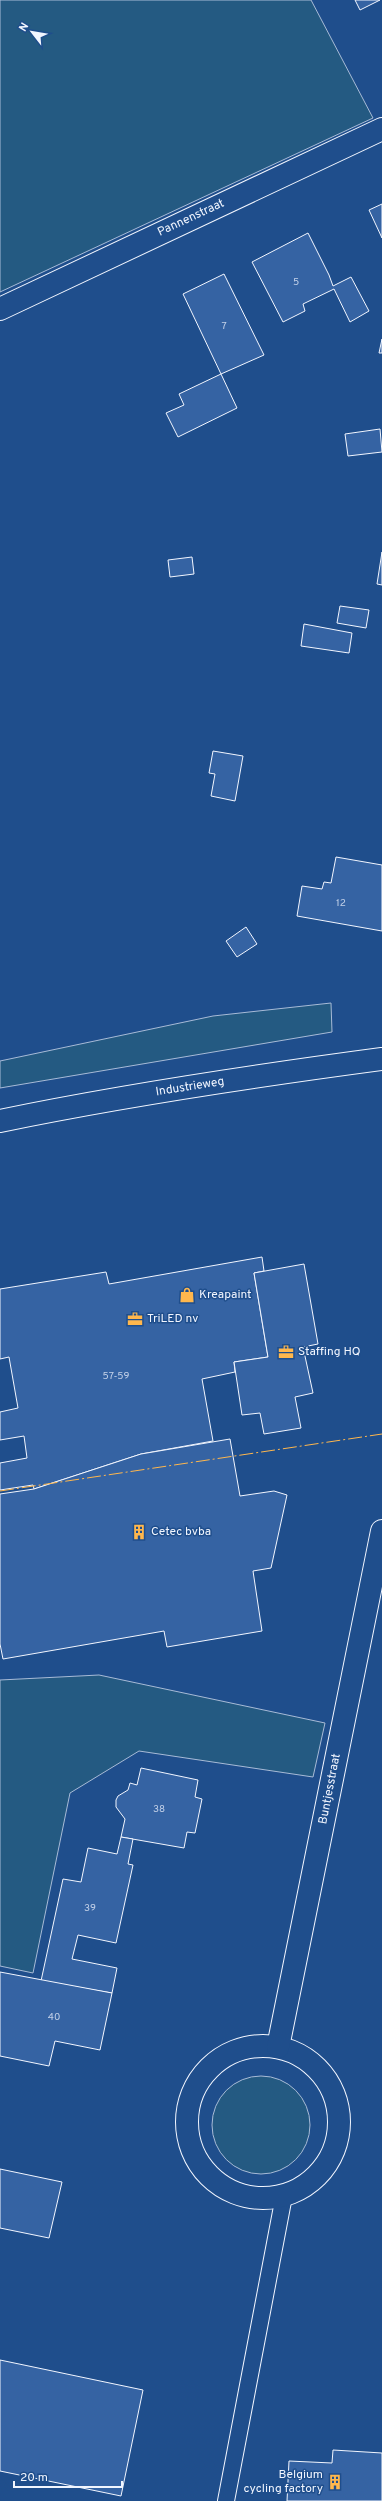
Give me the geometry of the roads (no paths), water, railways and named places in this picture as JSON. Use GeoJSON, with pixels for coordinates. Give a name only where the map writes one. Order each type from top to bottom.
{"type":"FeatureCollection","features":[{"type":"Feature","properties":{"kind":"street","name":"Pannenstraat"},"geometry":{"type":"LineString","coordinates":[[0,309],[382,129]]}},
{"type":"Feature","properties":{"kind":"street","name":"Industrieweg"},"geometry":{"type":"LineString","coordinates":[[0,1121],[145,1094],[283,1072],[382,1059]]}},
{"type":"Feature","properties":{"kind":"street","name":"Buntjesstraat"},"geometry":{"type":"LineString","coordinates":[[278,2047],[382,1531]]}},
{"type":"Feature","properties":{"kind":"street"},"geometry":{"type":"LineString","coordinates":[[253,2046],[278,2047],[302,2056],[322,2073],[335,2095],[340,2119],[336,2144],[325,2167],[307,2185],[284,2196],[259,2199],[235,2193],[218,2184],[197,2161],[188,2138],[187,2113],[194,2089],[209,2068],[235,2052],[253,2046]]}},
{"type":"Feature","properties":{"kind":"lane"},"geometry":{"type":"LineString","coordinates":[[226,2501],[284,2196]]}},
{"type":"Feature","properties":{"kind":"place","name":"Kreapaint"},"geometry":{"type":"Point","coordinates":[187,1295]}},
{"type":"Feature","properties":{"kind":"place","name":"TriLED nv"},"geometry":{"type":"Point","coordinates":[135,1319]}},
{"type":"Feature","properties":{"kind":"place","name":"Staffing HQ"},"geometry":{"type":"Point","coordinates":[286,1352]}},
{"type":"Feature","properties":{"kind":"place","name":"Cetec bvba"},"geometry":{"type":"Point","coordinates":[139,1532]}},
{"type":"Feature","properties":{"kind":"place","name":"Belgium cycling factory"},"geometry":{"type":"Point","coordinates":[335,2482]}}]}
